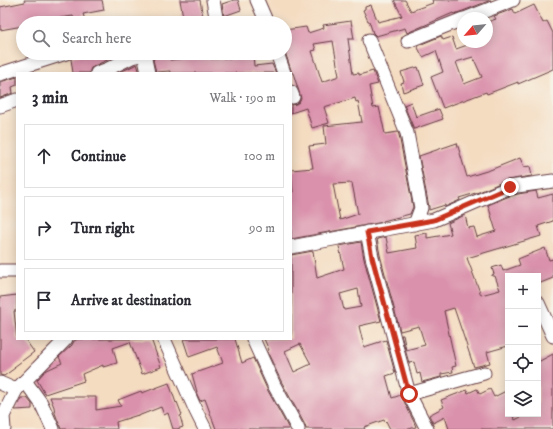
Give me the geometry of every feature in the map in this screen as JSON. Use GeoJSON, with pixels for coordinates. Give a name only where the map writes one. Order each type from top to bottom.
{"type":"FeatureCollection","features":[{"type":"Feature","properties":{"kind":"street"},"geometry":{"type":"LineString","coordinates":[[213,0],[216,16]]}},
{"type":"Feature","properties":{"kind":"street"},"geometry":{"type":"LineString","coordinates":[[257,0],[264,16]]}},
{"type":"Feature","properties":{"kind":"street"},"geometry":{"type":"LineString","coordinates":[[482,12],[513,0]]}},
{"type":"Feature","properties":{"kind":"street"},"geometry":{"type":"LineString","coordinates":[[408,41],[457,21]]}},
{"type":"Feature","properties":{"kind":"street"},"geometry":{"type":"LineString","coordinates":[[369,40],[407,133],[421,208],[415,224]]}},
{"type":"Feature","properties":{"kind":"street"},"geometry":{"type":"LineString","coordinates":[[0,74],[44,60]]}},
{"type":"Feature","properties":{"kind":"street"},"geometry":{"type":"LineString","coordinates":[[100,72],[125,60]]}},
{"type":"Feature","properties":{"kind":"street"},"geometry":{"type":"LineString","coordinates":[[147,60],[148,72]]}},
{"type":"Feature","properties":{"kind":"street"},"geometry":{"type":"LineString","coordinates":[[279,60],[284,72]]}},
{"type":"Feature","properties":{"kind":"street"},"geometry":{"type":"LineString","coordinates":[[0,106],[16,100]]}},
{"type":"Feature","properties":{"kind":"street"},"geometry":{"type":"LineString","coordinates":[[292,247],[434,220],[510,187],[553,181]]}},
{"type":"Feature","properties":{"kind":"street"},"geometry":{"type":"LineString","coordinates":[[367,232],[372,257],[409,394],[427,429]]}},
{"type":"Feature","properties":{"kind":"street"},"geometry":{"type":"LineString","coordinates":[[0,271],[16,271]]}},
{"type":"Feature","properties":{"kind":"street"},"geometry":{"type":"LineString","coordinates":[[541,309],[553,336]]}},
{"type":"Feature","properties":{"kind":"street"},"geometry":{"type":"LineString","coordinates":[[4,429],[2,416],[16,390],[65,340]]}},
{"type":"Feature","properties":{"kind":"street"},"geometry":{"type":"LineString","coordinates":[[164,340],[205,429]]}},
{"type":"Feature","properties":{"kind":"street"},"geometry":{"type":"LineString","coordinates":[[253,340],[274,385],[298,429]]}},
{"type":"Feature","properties":{"kind":"street"},"geometry":{"type":"LineString","coordinates":[[409,394],[484,373]]}},
{"type":"Feature","properties":{"kind":"street"},"geometry":{"type":"LineString","coordinates":[[25,381],[41,402],[53,429]]}},
{"type":"Feature","properties":{"kind":"street"},"geometry":{"type":"LineString","coordinates":[[0,383],[16,390]]}},
{"type":"Feature","properties":{"kind":"building"},"geometry":{"type":"Polygon","coordinates":[[[24,0],[102,0],[104,10],[83,14],[84,16],[16,16],[16,27],[0,30],[0,7],[25,2],[24,0]]]}},
{"type":"Feature","properties":{"kind":"building"},"geometry":{"type":"Polygon","coordinates":[[[180,0],[200,0],[203,16],[183,16],[180,0]]]}},
{"type":"Feature","properties":{"kind":"building"},"geometry":{"type":"Polygon","coordinates":[[[238,0],[241,10],[224,16],[222,4],[238,0]]]}},
{"type":"Feature","properties":{"kind":"building"},"geometry":{"type":"Polygon","coordinates":[[[394,0],[405,0],[411,11],[433,3],[432,0],[491,0],[463,11],[453,13],[407,33],[405,28],[376,36],[373,33],[363,10],[365,7],[371,5],[378,22],[402,16],[394,0]]]}},
{"type":"Feature","properties":{"kind":"building"},"geometry":{"type":"Polygon","coordinates":[[[534,5],[543,23],[547,21],[553,33],[553,69],[518,84],[518,82],[487,94],[486,92],[443,108],[431,77],[443,72],[436,51],[423,57],[417,46],[441,36],[443,40],[452,37],[456,49],[493,48],[493,20],[496,19],[494,16],[513,9],[515,14],[534,5]],[[473,57],[456,62],[464,84],[482,77],[473,57]]]}},
{"type":"Feature","properties":{"kind":"building"},"geometry":{"type":"Polygon","coordinates":[[[351,21],[354,39],[348,39],[353,74],[359,73],[359,75],[373,71],[378,84],[369,86],[373,108],[379,107],[385,134],[398,132],[413,207],[410,214],[383,222],[292,239],[292,170],[313,168],[309,146],[326,144],[324,126],[362,122],[358,101],[356,102],[355,98],[324,107],[329,123],[312,128],[306,108],[292,113],[292,105],[299,102],[301,98],[288,60],[292,60],[292,29],[306,27],[308,33],[324,28],[323,25],[351,21]],[[333,41],[314,44],[316,50],[312,51],[322,82],[339,76],[333,41]],[[352,183],[333,184],[340,220],[358,214],[352,183]]]}},
{"type":"Feature","properties":{"kind":"building"},"geometry":{"type":"Polygon","coordinates":[[[71,60],[107,60],[91,68],[89,72],[73,72],[71,60]]]}},
{"type":"Feature","properties":{"kind":"building"},"geometry":{"type":"Polygon","coordinates":[[[153,60],[254,60],[254,66],[272,64],[276,72],[170,71],[156,72],[153,60]]]}},
{"type":"Feature","properties":{"kind":"building"},"geometry":{"type":"Polygon","coordinates":[[[137,64],[140,72],[120,72],[137,64]]]}},
{"type":"Feature","properties":{"kind":"building"},"geometry":{"type":"Polygon","coordinates":[[[418,67],[424,85],[403,92],[401,83],[404,82],[401,72],[418,67]]]}},
{"type":"Feature","properties":{"kind":"building"},"geometry":{"type":"Polygon","coordinates":[[[16,77],[16,85],[12,87],[13,93],[0,98],[0,82],[16,77]]]}},
{"type":"Feature","properties":{"kind":"building"},"geometry":{"type":"Polygon","coordinates":[[[411,102],[416,117],[439,109],[443,119],[414,129],[404,105],[411,102]]]}},
{"type":"Feature","properties":{"kind":"building"},"geometry":{"type":"Polygon","coordinates":[[[457,143],[467,177],[520,158],[524,167],[530,166],[532,176],[507,180],[479,192],[459,198],[460,200],[445,207],[445,205],[429,210],[419,156],[457,143]]]}},
{"type":"Feature","properties":{"kind":"building"},"geometry":{"type":"Polygon","coordinates":[[[536,191],[538,198],[553,194],[553,221],[538,226],[541,236],[467,258],[481,295],[500,290],[495,276],[492,276],[494,274],[492,268],[501,265],[503,271],[520,265],[518,259],[545,248],[549,260],[553,259],[553,278],[541,283],[541,273],[505,273],[505,347],[487,352],[490,363],[474,367],[454,308],[444,311],[456,366],[452,367],[453,372],[441,374],[441,377],[422,382],[420,373],[417,374],[414,362],[409,363],[401,335],[403,335],[406,350],[425,345],[419,326],[400,331],[377,239],[386,237],[389,253],[417,248],[415,235],[427,233],[427,238],[451,234],[448,223],[465,215],[468,228],[474,227],[477,237],[496,231],[488,205],[512,195],[536,191]]]}},
{"type":"Feature","properties":{"kind":"building"},"geometry":{"type":"Polygon","coordinates":[[[361,242],[364,259],[381,321],[359,326],[364,347],[386,340],[395,373],[386,376],[392,398],[401,395],[416,427],[409,429],[390,429],[384,420],[364,427],[365,429],[306,429],[267,351],[269,350],[264,340],[292,340],[292,255],[313,251],[317,278],[344,269],[339,246],[361,242]],[[358,289],[340,294],[344,310],[361,307],[358,289]],[[300,344],[285,351],[294,372],[311,364],[300,344]]]}},
{"type":"Feature","properties":{"kind":"building"},"geometry":{"type":"Polygon","coordinates":[[[16,295],[16,311],[14,311],[16,340],[26,340],[34,352],[4,376],[0,375],[0,297],[16,295]]]}},
{"type":"Feature","properties":{"kind":"building"},"geometry":{"type":"Polygon","coordinates":[[[151,340],[161,367],[142,374],[130,342],[113,348],[117,363],[103,367],[103,365],[82,374],[84,381],[45,394],[37,380],[45,371],[62,363],[59,357],[72,345],[74,341],[151,340]]]}},
{"type":"Feature","properties":{"kind":"building"},"geometry":{"type":"Polygon","coordinates":[[[183,340],[235,340],[242,363],[253,358],[267,389],[289,429],[216,429],[205,399],[200,401],[196,392],[192,374],[223,363],[217,347],[189,357],[183,340]]]}},
{"type":"Feature","properties":{"kind":"building"},"geometry":{"type":"Polygon","coordinates":[[[553,354],[553,429],[449,429],[445,417],[433,423],[429,415],[444,407],[441,400],[467,390],[468,393],[477,389],[480,394],[490,389],[494,397],[505,392],[505,417],[514,417],[515,420],[521,417],[541,417],[541,360],[553,354]]]}},
{"type":"Feature","properties":{"kind":"building"},"geometry":{"type":"Polygon","coordinates":[[[169,383],[182,415],[180,416],[183,427],[177,429],[173,429],[168,413],[164,415],[161,407],[138,416],[116,422],[117,429],[61,429],[50,397],[96,397],[96,410],[121,406],[118,400],[141,391],[142,393],[169,383]]]}},
{"type":"Feature","properties":{"kind":"building"},"geometry":{"type":"Polygon","coordinates":[[[21,398],[27,398],[32,404],[32,409],[15,410],[21,398]]]}},
{"type":"Feature","properties":{"kind":"route"},"geometry":{"type":"LineString","coordinates":[[409,394],[372,257],[367,232],[434,220],[510,187]]}}]}
